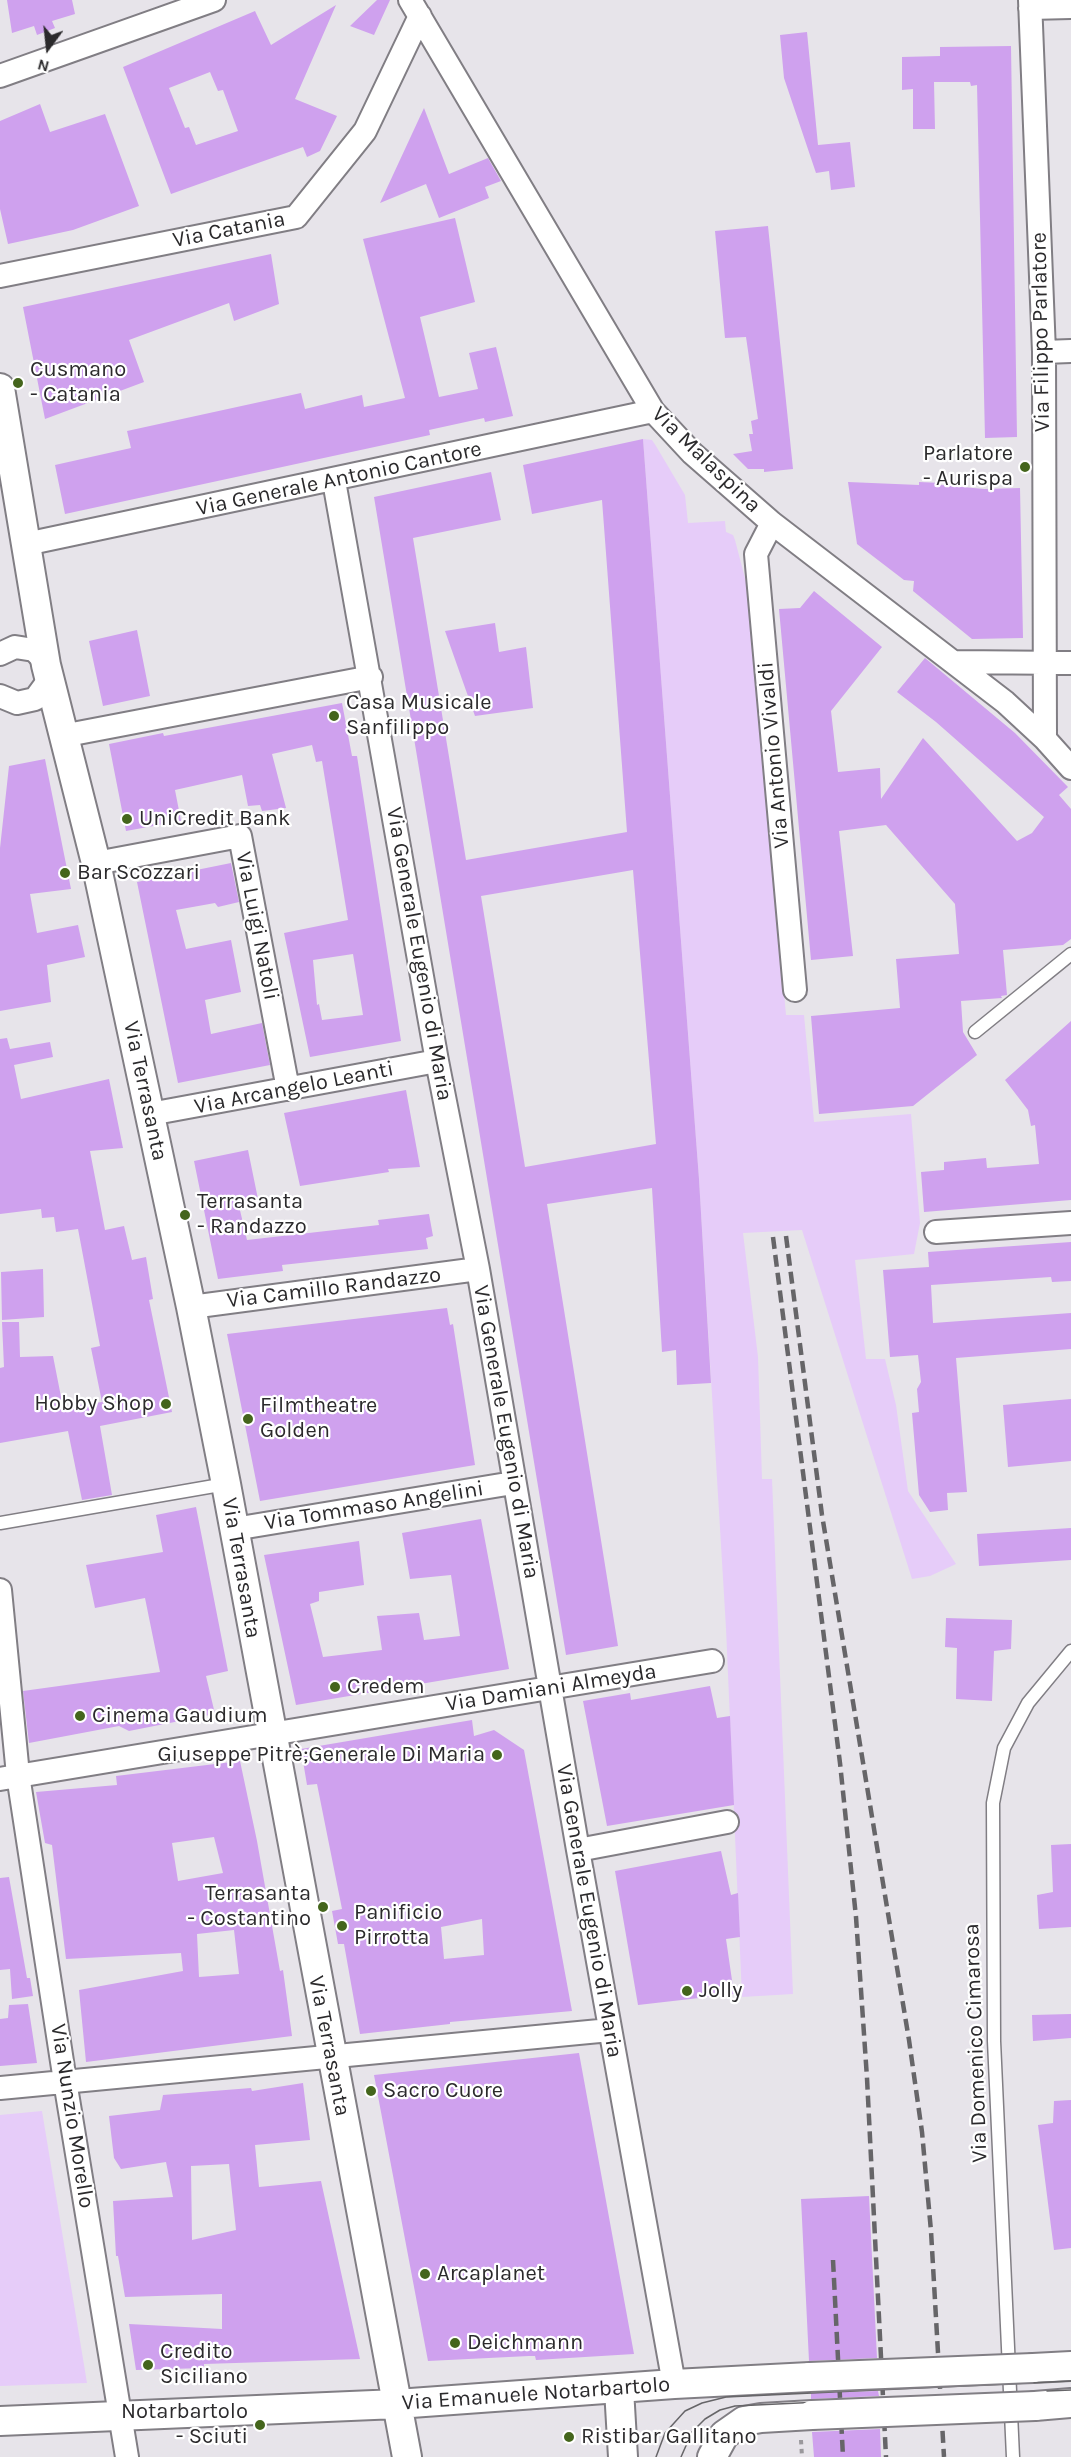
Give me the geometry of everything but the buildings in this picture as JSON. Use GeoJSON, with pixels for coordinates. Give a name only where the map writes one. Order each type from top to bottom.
{"type":"FeatureCollection","features":[{"type":"Feature","properties":{"kind":"street"},"geometry":{"type":"LineString","coordinates":[[0,76],[214,0]]}},
{"type":"Feature","properties":{"kind":"street"},"geometry":{"type":"LineString","coordinates":[[1030,4],[1071,8]]}},
{"type":"Feature","properties":{"kind":"street","name":"Via Filippo Parlatore"},"geometry":{"type":"LineString","coordinates":[[1030,4],[1044,352],[1046,663],[1044,739]]}},
{"type":"Feature","properties":{"kind":"street","name":"Via Catania"},"geometry":{"type":"LineString","coordinates":[[0,276],[296,217],[365,131],[415,8]]}},
{"type":"Feature","properties":{"kind":"street","name":"Via Malaspina"},"geometry":{"type":"LineString","coordinates":[[415,8],[653,411],[692,453],[772,523],[1005,702],[1071,768]]}},
{"type":"Feature","properties":{"kind":"street"},"geometry":{"type":"LineString","coordinates":[[1044,352],[1071,351]]}},
{"type":"Feature","properties":{"kind":"street","name":"Via Terrasanta"},"geometry":{"type":"LineString","coordinates":[[0,388],[6,469],[26,544],[46,665],[62,736],[96,863],[191,1307],[226,1484],[407,2457]]}},
{"type":"Feature","properties":{"kind":"street","name":"Via Generale Antonio Cantore"},"geometry":{"type":"LineString","coordinates":[[26,544],[334,481],[653,411]]}},
{"type":"Feature","properties":{"kind":"street","name":"Via Generale Eugenio di Maria"},"geometry":{"type":"LineString","coordinates":[[334,481],[371,677],[437,1060],[478,1269],[513,1483],[674,2384]]}},
{"type":"Feature","properties":{"kind":"street","name":"Via Antonio Vivaldi"},"geometry":{"type":"LineString","coordinates":[[772,523],[756,554],[795,990]]}},
{"type":"Feature","properties":{"kind":"street"},"geometry":{"type":"LineString","coordinates":[[0,654],[15,647],[34,650],[42,657],[48,675],[42,692],[26,702],[2,704]]}},
{"type":"Feature","properties":{"kind":"street"},"geometry":{"type":"LineString","coordinates":[[954,662],[1071,663]]}},
{"type":"Feature","properties":{"kind":"street"},"geometry":{"type":"LineString","coordinates":[[62,736],[371,677]]}},
{"type":"Feature","properties":{"kind":"street","name":"Via Luigi Natoli"},"geometry":{"type":"LineString","coordinates":[[96,863],[240,836],[288,1089]]}},
{"type":"Feature","properties":{"kind":"street","name":"Via Arcangelo Leanti"},"geometry":{"type":"LineString","coordinates":[[150,1114],[437,1060]]}},
{"type":"Feature","properties":{"kind":"street"},"geometry":{"type":"LineString","coordinates":[[936,1232],[1071,1223]]}},
{"type":"Feature","properties":{"kind":"street","name":"Via Camillo Randazzo"},"geometry":{"type":"LineString","coordinates":[[191,1307],[478,1269]]}},
{"type":"Feature","properties":{"kind":"street","name":"Via Tommaso Angelini"},"geometry":{"type":"LineString","coordinates":[[234,1529],[513,1483]]}},
{"type":"Feature","properties":{"kind":"street","name":"Via Nunzio Morello"},"geometry":{"type":"LineString","coordinates":[[0,1590],[9,1777],[65,2081],[128,2457]]}},
{"type":"Feature","properties":{"kind":"street","name":"Via Damiani Almeyda"},"geometry":{"type":"LineString","coordinates":[[9,1777],[712,1661]]}},
{"type":"Feature","properties":{"kind":"street"},"geometry":{"type":"LineString","coordinates":[[578,1850],[727,1822]]}},
{"type":"Feature","properties":{"kind":"street"},"geometry":{"type":"LineString","coordinates":[[0,2088],[610,2030]]}},
{"type":"Feature","properties":{"kind":"street","name":"Via Emanuele Notarbartolo"},"geometry":{"type":"LineString","coordinates":[[0,2421],[397,2404],[619,2390],[674,2384],[1071,2366]]}},
{"type":"Feature","properties":{"kind":"street"},"geometry":{"type":"LineString","coordinates":[[619,2390],[623,2457]]}},
{"type":"Feature","properties":{"kind":"street"},"geometry":{"type":"LineString","coordinates":[[712,2457],[724,2435],[744,2421],[761,2418],[1071,2403]]}},
{"type":"Feature","properties":{"kind":"lane"},"geometry":{"type":"LineString","coordinates":[[975,1032],[1071,954]]}},
{"type":"Feature","properties":{"kind":"lane"},"geometry":{"type":"LineString","coordinates":[[0,1523],[226,1484]]}},
{"type":"Feature","properties":{"kind":"lane","name":"Via Domenico Cimarosa"},"geometry":{"type":"LineString","coordinates":[[1013,2457],[994,2042],[993,1803],[1004,1748],[1028,1703],[1071,1651]]}},
{"type":"Feature","properties":{"kind":"shaded area"},"geometry":{"type":"Polygon","coordinates":[[[643,439],[652,440],[685,495],[688,523],[725,521],[726,532],[733,535],[735,540],[747,586],[786,1015],[804,1015],[814,1122],[911,1114],[920,1223],[914,1254],[855,1260],[866,1359],[885,1359],[896,1405],[908,1491],[956,1564],[930,1576],[912,1579],[802,1230],[743,1233],[758,1357],[762,1479],[772,1479],[793,1994],[742,1997],[726,1628],[699,1179],[643,439]]]}},
{"type":"Feature","properties":{"kind":"shaded area"},"geometry":{"type":"Polygon","coordinates":[[[42,2111],[87,2383],[0,2386],[0,2115],[42,2111]]]}},
{"type":"Feature","properties":{"kind":"tram line"},"geometry":{"type":"LineString","coordinates":[[656,2457],[665,2433],[685,2411],[702,2403],[726,2397],[1071,2381]]}},
{"type":"Feature","properties":{"kind":"tram line"},"geometry":{"type":"LineString","coordinates":[[1047,2391],[1071,2390]]}},
{"type":"Feature","properties":{"kind":"tram line"},"geometry":{"type":"LineString","coordinates":[[681,2457],[692,2432],[705,2419],[720,2410],[735,2406],[1011,2393]]}},
{"type":"Feature","properties":{"kind":"railway"},"geometry":{"type":"LineString","coordinates":[[786,1236],[822,1515],[909,2040],[922,2132],[931,2231],[944,2457]]}},
{"type":"Feature","properties":{"kind":"railway"},"geometry":{"type":"LineString","coordinates":[[773,1237],[840,1763],[856,1917],[867,2078],[886,2457]]}},
{"type":"Feature","properties":{"kind":"railway"},"geometry":{"type":"LineString","coordinates":[[833,2260],[843,2457]]}},
{"type":"Feature","properties":{"kind":"place","name":"Cusmano - Catania"},"geometry":{"type":"Point","coordinates":[18,383]}},
{"type":"Feature","properties":{"kind":"place","name":"Parlatore - Aurispa"},"geometry":{"type":"Point","coordinates":[1025,467]}},
{"type":"Feature","properties":{"kind":"place","name":"Casa Musicale Sanfilippo"},"geometry":{"type":"Point","coordinates":[334,716]}},
{"type":"Feature","properties":{"kind":"place","name":"UniCredit Bank"},"geometry":{"type":"Point","coordinates":[127,819]}},
{"type":"Feature","properties":{"kind":"place","name":"Bar Scozzari"},"geometry":{"type":"Point","coordinates":[65,873]}},
{"type":"Feature","properties":{"kind":"place","name":"Terrasanta - Randazzo"},"geometry":{"type":"Point","coordinates":[185,1215]}},
{"type":"Feature","properties":{"kind":"place","name":"Hobby Shop"},"geometry":{"type":"Point","coordinates":[166,1404]}},
{"type":"Feature","properties":{"kind":"place","name":"Filmtheatre Golden"},"geometry":{"type":"Point","coordinates":[248,1419]}},
{"type":"Feature","properties":{"kind":"place","name":"Credem"},"geometry":{"type":"Point","coordinates":[335,1687]}},
{"type":"Feature","properties":{"kind":"place","name":"Cinema Gaudium"},"geometry":{"type":"Point","coordinates":[80,1716]}},
{"type":"Feature","properties":{"kind":"place","name":"Giuseppe Pitrè;Generale Di Maria"},"geometry":{"type":"Point","coordinates":[497,1755]}},
{"type":"Feature","properties":{"kind":"place","name":"Terrasanta - Costantino"},"geometry":{"type":"Point","coordinates":[323,1907]}},
{"type":"Feature","properties":{"kind":"place","name":"Panificio Pirrotta"},"geometry":{"type":"Point","coordinates":[342,1926]}},
{"type":"Feature","properties":{"kind":"place","name":"Jolly"},"geometry":{"type":"Point","coordinates":[687,1991]}},
{"type":"Feature","properties":{"kind":"place","name":"Sacro Cuore"},"geometry":{"type":"Point","coordinates":[371,2091]}},
{"type":"Feature","properties":{"kind":"place","name":"Arcaplanet"},"geometry":{"type":"Point","coordinates":[425,2274]}},
{"type":"Feature","properties":{"kind":"place","name":"Deichmann"},"geometry":{"type":"Point","coordinates":[455,2343]}},
{"type":"Feature","properties":{"kind":"place","name":"Credito Siciliano"},"geometry":{"type":"Point","coordinates":[148,2365]}},
{"type":"Feature","properties":{"kind":"place","name":"Notarbartolo - Sciuti"},"geometry":{"type":"Point","coordinates":[260,2425]}},
{"type":"Feature","properties":{"kind":"place","name":"Ristibar Gallitano"},"geometry":{"type":"Point","coordinates":[569,2437]}}]}
